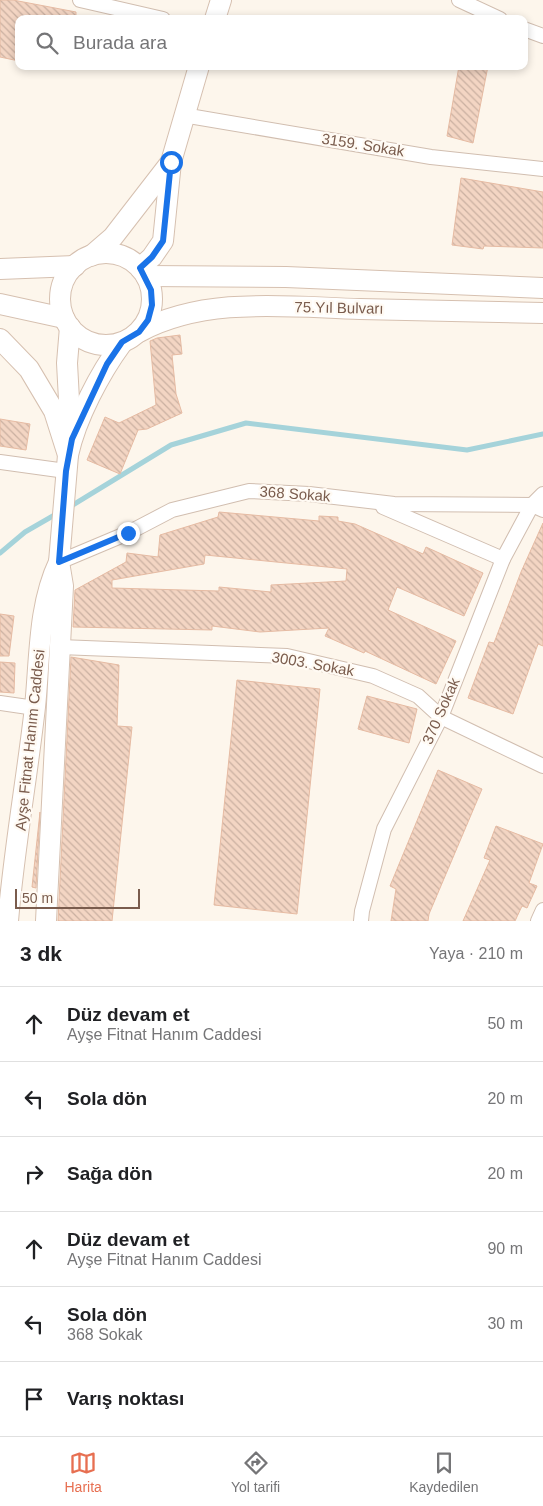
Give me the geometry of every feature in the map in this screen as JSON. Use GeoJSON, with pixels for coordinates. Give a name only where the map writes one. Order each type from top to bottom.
{"type":"FeatureCollection","features":[{"type":"Feature","properties":{"kind":"main road"},"geometry":{"type":"LineString","coordinates":[[216,15],[221,0]]}},
{"type":"Feature","properties":{"kind":"main road"},"geometry":{"type":"LineString","coordinates":[[143,272],[163,241],[171,162],[183,115],[198,70]]}},
{"type":"Feature","properties":{"kind":"main road"},"geometry":{"type":"LineString","coordinates":[[0,269],[83,261],[104,254],[117,255],[130,260],[143,272],[151,290],[152,305],[148,320],[131,337],[108,345],[94,344],[80,337],[67,323],[60,304],[61,290],[66,277],[83,261],[113,237],[171,162]]}},
{"type":"Feature","properties":{"kind":"main road","name":"75.Yıl Bulvarı"},"geometry":{"type":"LineString","coordinates":[[143,272],[543,288]]}},
{"type":"Feature","properties":{"kind":"main road"},"geometry":{"type":"LineString","coordinates":[[0,304],[67,323]]}},
{"type":"Feature","properties":{"kind":"main road","name":"75.Yıl Bulvarı"},"geometry":{"type":"LineString","coordinates":[[131,337],[160,321],[219,308],[272,307],[543,313]]}},
{"type":"Feature","properties":{"kind":"main road","name":"Ayşe Fitnat Hanım Caddesi"},"geometry":{"type":"LineString","coordinates":[[46,921],[63,586],[59,562],[69,455],[67,323]]}},
{"type":"Feature","properties":{"kind":"main road","name":"Ayşe Fitnat Hanım Caddesi"},"geometry":{"type":"LineString","coordinates":[[69,455],[107,364],[131,337]]}},
{"type":"Feature","properties":{"kind":"main road"},"geometry":{"type":"LineString","coordinates":[[0,339],[29,369],[54,411],[69,455]]}},
{"type":"Feature","properties":{"kind":"main road","name":"Ayşe Fitnat Hanım Caddesi"},"geometry":{"type":"LineString","coordinates":[[8,921],[35,708],[43,616],[49,582],[59,562]]}},
{"type":"Feature","properties":{"kind":"street"},"geometry":{"type":"LineString","coordinates":[[80,0],[145,15]]}},
{"type":"Feature","properties":{"kind":"street"},"geometry":{"type":"LineString","coordinates":[[459,0],[491,15]]}},
{"type":"Feature","properties":{"kind":"street"},"geometry":{"type":"LineString","coordinates":[[528,30],[543,36]]}},
{"type":"Feature","properties":{"kind":"street","name":"3159. Sokak"},"geometry":{"type":"LineString","coordinates":[[183,115],[431,156],[543,169]]}},
{"type":"Feature","properties":{"kind":"street"},"geometry":{"type":"LineString","coordinates":[[0,462],[69,455]]}},
{"type":"Feature","properties":{"kind":"street","name":"368 Sokak"},"geometry":{"type":"LineString","coordinates":[[59,562],[128,533],[172,510],[249,490],[309,494],[394,504],[537,507]]}},
{"type":"Feature","properties":{"kind":"street","name":"370 Sokak"},"geometry":{"type":"LineString","coordinates":[[361,921],[384,829],[441,717],[503,560],[537,507],[543,494]]}},
{"type":"Feature","properties":{"kind":"street"},"geometry":{"type":"LineString","coordinates":[[370,501],[503,560]]}},
{"type":"Feature","properties":{"kind":"street","name":"3003. Sokak"},"geometry":{"type":"LineString","coordinates":[[60,647],[288,656],[373,676],[418,696],[441,717],[543,766]]}},
{"type":"Feature","properties":{"kind":"street"},"geometry":{"type":"LineString","coordinates":[[0,703],[35,708]]}},
{"type":"Feature","properties":{"kind":"street"},"geometry":{"type":"LineString","coordinates":[[538,921],[543,910]]}},
{"type":"Feature","properties":{"kind":"building"},"geometry":{"type":"Polygon","coordinates":[[[0,0],[13,0],[76,12],[76,15],[15,15],[15,60],[0,57],[0,0]]]}},
{"type":"Feature","properties":{"kind":"building"},"geometry":{"type":"Polygon","coordinates":[[[458,70],[487,70],[473,143],[447,136],[458,70]]]}},
{"type":"Feature","properties":{"kind":"building"},"geometry":{"type":"Polygon","coordinates":[[[461,178],[543,192],[543,248],[484,246],[483,249],[452,245],[461,178]]]}},
{"type":"Feature","properties":{"kind":"building"},"geometry":{"type":"Polygon","coordinates":[[[180,335],[182,354],[172,355],[176,394],[182,413],[147,429],[138,430],[120,474],[87,460],[105,417],[119,423],[156,405],[150,341],[157,338],[180,335]]]}},
{"type":"Feature","properties":{"kind":"building"},"geometry":{"type":"Polygon","coordinates":[[[0,419],[30,424],[26,450],[0,446],[0,419]]]}},
{"type":"Feature","properties":{"kind":"building"},"geometry":{"type":"Polygon","coordinates":[[[219,512],[319,521],[319,516],[338,517],[338,521],[355,524],[423,554],[426,547],[483,573],[464,616],[397,587],[388,610],[456,641],[436,684],[365,651],[364,653],[325,636],[329,628],[260,632],[212,626],[212,630],[73,627],[75,590],[126,562],[127,553],[158,557],[160,535],[218,517],[219,512]],[[205,555],[204,564],[112,580],[112,588],[219,591],[219,587],[271,592],[271,585],[346,581],[347,569],[205,555]]]}},
{"type":"Feature","properties":{"kind":"building"},"geometry":{"type":"Polygon","coordinates":[[[543,523],[543,646],[538,644],[513,714],[468,698],[489,642],[494,643],[521,572],[543,523]]]}},
{"type":"Feature","properties":{"kind":"building"},"geometry":{"type":"Polygon","coordinates":[[[0,614],[14,616],[9,656],[0,656],[0,614]]]}},
{"type":"Feature","properties":{"kind":"building"},"geometry":{"type":"Polygon","coordinates":[[[71,657],[119,665],[117,726],[132,727],[112,921],[58,921],[71,657]]]}},
{"type":"Feature","properties":{"kind":"building"},"geometry":{"type":"Polygon","coordinates":[[[0,662],[15,663],[14,693],[0,692],[0,662]]]}},
{"type":"Feature","properties":{"kind":"building"},"geometry":{"type":"Polygon","coordinates":[[[237,680],[320,689],[297,914],[214,905],[237,680]]]}},
{"type":"Feature","properties":{"kind":"building"},"geometry":{"type":"Polygon","coordinates":[[[367,696],[417,709],[409,743],[358,729],[367,696]]]}},
{"type":"Feature","properties":{"kind":"building"},"geometry":{"type":"Polygon","coordinates":[[[438,770],[482,789],[429,914],[428,921],[391,921],[396,889],[390,886],[438,770]]]}},
{"type":"Feature","properties":{"kind":"building"},"geometry":{"type":"Polygon","coordinates":[[[40,812],[36,888],[32,887],[40,812]]]}},
{"type":"Feature","properties":{"kind":"building"},"geometry":{"type":"Polygon","coordinates":[[[496,826],[543,844],[529,883],[537,886],[527,908],[522,906],[515,921],[463,921],[490,860],[484,858],[496,826]]]}},
{"type":"Feature","properties":{"kind":"waterway"},"geometry":{"type":"LineString","coordinates":[[68,508],[171,445],[246,423],[467,450],[543,434]]}},
{"type":"Feature","properties":{"kind":"waterway"},"geometry":{"type":"LineString","coordinates":[[0,553],[25,532],[58,513]]}},
{"type":"Feature","properties":{"kind":"route"},"geometry":{"type":"LineString","coordinates":[[128,533],[59,562],[66,471],[72,439],[107,364],[122,342],[139,332],[148,320],[152,305],[151,290],[146,276],[140,268],[152,257],[163,241],[171,162]]}}]}
